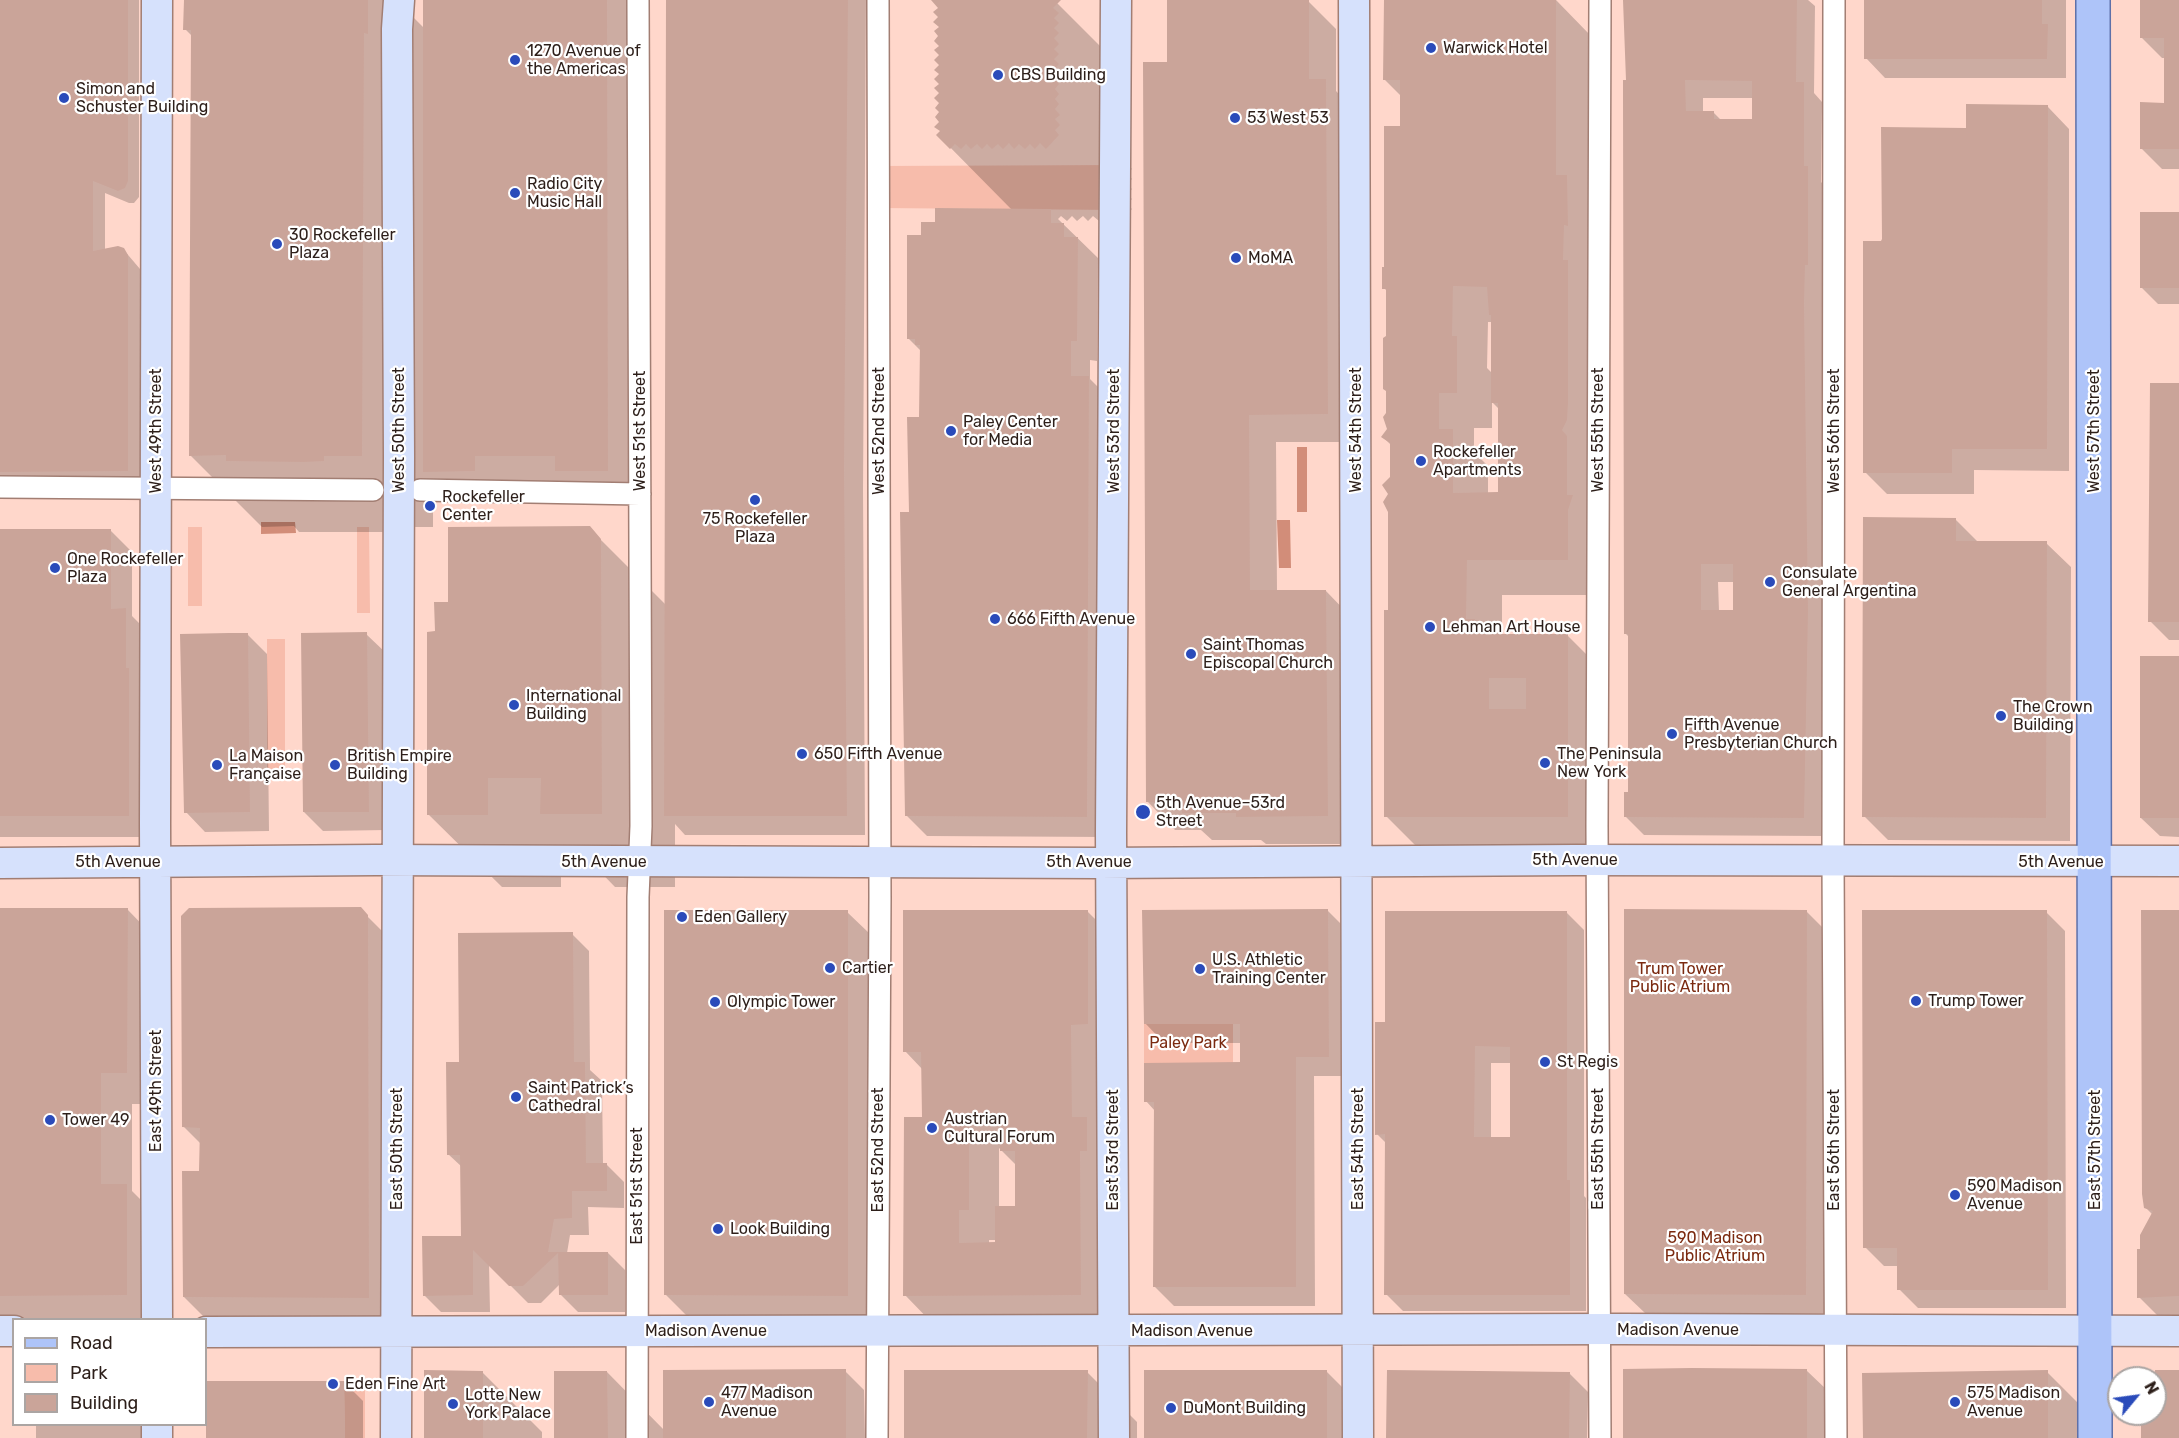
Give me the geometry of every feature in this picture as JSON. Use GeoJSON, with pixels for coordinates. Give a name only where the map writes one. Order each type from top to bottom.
{"type":"FeatureCollection","features":[{"type":"Feature","properties":{"kind":"main road","name":"West 49th Street"},"geometry":{"type":"LineString","coordinates":[[155,862],[157,0]]}},
{"type":"Feature","properties":{"kind":"main road","name":"West 50th Street"},"geometry":{"type":"LineString","coordinates":[[397,861],[399,433],[397,29],[399,0]]}},
{"type":"Feature","properties":{"kind":"main road","name":"West 53rd Street"},"geometry":{"type":"LineString","coordinates":[[1112,861],[1116,0]]}},
{"type":"Feature","properties":{"kind":"main road","name":"West 54th Street"},"geometry":{"type":"LineString","coordinates":[[1354,0],[1357,861]]}},
{"type":"Feature","properties":{"kind":"main road","name":"West 57th Street"},"geometry":{"type":"LineString","coordinates":[[2093,0],[2095,862]]}},
{"type":"Feature","properties":{"kind":"main road","name":"East 50th Street"},"geometry":{"type":"LineString","coordinates":[[396,1438],[397,861]]}},
{"type":"Feature","properties":{"kind":"main road","name":"East 53rd Street"},"geometry":{"type":"LineString","coordinates":[[1112,861],[1114,1438]]}},
{"type":"Feature","properties":{"kind":"main road","name":"East 54th Street"},"geometry":{"type":"LineString","coordinates":[[1357,861],[1358,1438]]}},
{"type":"Feature","properties":{"kind":"main road","name":"5th Avenue"},"geometry":{"type":"LineString","coordinates":[[0,863],[2179,861]]}},
{"type":"Feature","properties":{"kind":"main road","name":"East 49th Street"},"geometry":{"type":"LineString","coordinates":[[155,862],[157,1318]]}},
{"type":"Feature","properties":{"kind":"main road","name":"East 57th Street"},"geometry":{"type":"LineString","coordinates":[[2095,862],[2095,1438]]}},
{"type":"Feature","properties":{"kind":"main road","name":"Madison Avenue"},"geometry":{"type":"LineString","coordinates":[[207,1332],[2179,1331]]}},
{"type":"Feature","properties":{"kind":"street","name":"West 51st Street"},"geometry":{"type":"LineString","coordinates":[[638,0],[640,862]]}},
{"type":"Feature","properties":{"kind":"street","name":"West 52nd Street"},"geometry":{"type":"LineString","coordinates":[[878,0],[879,861]]}},
{"type":"Feature","properties":{"kind":"street","name":"West 55th Street"},"geometry":{"type":"LineString","coordinates":[[1597,860],[1600,0]]}},
{"type":"Feature","properties":{"kind":"street","name":"West 56th Street"},"geometry":{"type":"LineString","coordinates":[[1833,861],[1834,0]]}},
{"type":"Feature","properties":{"kind":"street"},"geometry":{"type":"LineString","coordinates":[[0,487],[373,490]]}},
{"type":"Feature","properties":{"kind":"street"},"geometry":{"type":"LineString","coordinates":[[420,490],[640,494]]}},
{"type":"Feature","properties":{"kind":"street","name":"East 55th Street"},"geometry":{"type":"LineString","coordinates":[[1597,860],[1600,1438]]}},
{"type":"Feature","properties":{"kind":"street","name":"East 52nd Street"},"geometry":{"type":"LineString","coordinates":[[877,1438],[879,861]]}},
{"type":"Feature","properties":{"kind":"street","name":"East 56th Street"},"geometry":{"type":"LineString","coordinates":[[1833,861],[1836,1438]]}},
{"type":"Feature","properties":{"kind":"street","name":"East 51st Street"},"geometry":{"type":"LineString","coordinates":[[637,1438],[640,862]]}},
{"type":"Feature","properties":{"kind":"green space"},"geometry":{"type":"Polygon","coordinates":[[[1115,165],[1115,210],[879,208],[878,166],[1115,165]]]}},
{"type":"Feature","properties":{"kind":"green space"},"geometry":{"type":"Polygon","coordinates":[[[188,527],[202,527],[202,606],[188,606],[188,527]]]}},
{"type":"Feature","properties":{"kind":"green space"},"geometry":{"type":"Polygon","coordinates":[[[357,527],[369,527],[370,613],[357,613],[357,527]]]}},
{"type":"Feature","properties":{"kind":"green space"},"geometry":{"type":"Polygon","coordinates":[[[267,639],[285,639],[285,780],[267,780],[267,639]]]}},
{"type":"Feature","properties":{"kind":"green space","name":"Paley Park"},"geometry":{"type":"Polygon","coordinates":[[[1144,1024],[1233,1024],[1233,1063],[1144,1063],[1144,1024]]]}},
{"type":"Feature","properties":{"kind":"green space"},"geometry":{"type":"Polygon","coordinates":[[[344,1381],[365,1381],[365,1438],[345,1438],[344,1381]]]}},
{"type":"Feature","properties":{"kind":"shaded area"},"geometry":{"type":"Polygon","coordinates":[[[1297,447],[1307,447],[1307,512],[1297,512],[1297,447]]]}},
{"type":"Feature","properties":{"kind":"shaded area"},"geometry":{"type":"Polygon","coordinates":[[[1277,520],[1290,520],[1291,568],[1279,568],[1277,520]]]}},
{"type":"Feature","properties":{"kind":"shaded area"},"geometry":{"type":"Polygon","coordinates":[[[261,522],[295,522],[296,533],[261,534],[261,522]]]}},
{"type":"Feature","properties":{"kind":"building"},"geometry":{"type":"Polygon","coordinates":[[[0,0],[128,0],[128,181],[125,188],[118,191],[93,181],[93,251],[118,246],[124,248],[128,255],[128,471],[0,472],[0,0]]]}},
{"type":"Feature","properties":{"kind":"building","name":"30 Rockefeller Plaza"},"geometry":{"type":"Polygon","coordinates":[[[184,0],[368,0],[368,34],[364,33],[362,456],[324,456],[324,461],[304,462],[226,461],[226,455],[189,456],[191,30],[183,30],[184,0]]]}},
{"type":"Feature","properties":{"kind":"building"},"geometry":{"type":"Polygon","coordinates":[[[423,0],[607,0],[608,471],[555,471],[555,456],[475,456],[475,471],[423,472],[423,0]]]}},
{"type":"Feature","properties":{"kind":"building"},"geometry":{"type":"Polygon","coordinates":[[[666,0],[848,0],[844,470],[847,816],[664,816],[666,0]]]}},
{"type":"Feature","properties":{"kind":"building","name":"CBS Building"},"geometry":{"type":"Polygon","coordinates":[[[931,0],[1061,0],[1053,8],[1059,13],[1054,18],[1059,23],[1054,28],[1059,33],[1054,38],[1059,44],[1054,49],[1059,54],[1054,59],[1059,64],[1054,69],[1059,74],[1054,79],[1059,84],[1055,89],[1059,94],[1055,99],[1059,104],[1055,109],[1060,115],[1055,119],[1060,125],[1055,130],[1059,135],[1046,149],[1040,143],[1035,149],[1030,144],[1025,149],[1019,144],[1014,149],[1009,143],[1003,149],[998,144],[992,149],[987,144],[982,149],[977,144],[971,149],[966,144],[961,149],[955,144],[950,149],[936,135],[940,131],[934,127],[939,122],[935,117],[939,112],[935,108],[939,103],[934,98],[939,93],[934,88],[939,84],[934,79],[939,74],[934,70],[939,65],[934,60],[939,55],[934,50],[939,46],[934,41],[938,36],[934,31],[939,27],[933,22],[938,17],[933,12],[938,8],[931,0]]]}},
{"type":"Feature","properties":{"kind":"building"},"geometry":{"type":"Polygon","coordinates":[[[1167,0],[1309,0],[1309,79],[1326,79],[1328,414],[1249,415],[1250,590],[1326,590],[1328,816],[1236,817],[1236,813],[1182,813],[1182,803],[1146,802],[1143,62],[1167,62],[1167,0]]]}},
{"type":"Feature","properties":{"kind":"building"},"geometry":{"type":"Polygon","coordinates":[[[1384,0],[1556,0],[1556,175],[1567,175],[1568,226],[1564,225],[1563,260],[1568,260],[1568,403],[1567,420],[1562,430],[1567,436],[1567,495],[1573,495],[1568,510],[1568,560],[1467,560],[1466,619],[1475,619],[1475,634],[1568,634],[1568,817],[1384,817],[1384,610],[1388,610],[1388,512],[1383,502],[1388,494],[1382,485],[1390,477],[1390,443],[1381,437],[1387,429],[1383,417],[1386,413],[1386,391],[1383,389],[1383,338],[1386,336],[1386,289],[1382,289],[1384,126],[1400,126],[1400,80],[1383,80],[1384,0]],[[1453,286],[1452,336],[1457,336],[1457,393],[1439,393],[1439,429],[1453,429],[1453,493],[1498,492],[1498,403],[1491,403],[1491,315],[1489,315],[1487,287],[1453,286]],[[1489,678],[1489,709],[1526,709],[1526,678],[1489,678]]]}},
{"type":"Feature","properties":{"kind":"building"},"geometry":{"type":"Polygon","coordinates":[[[1623,0],[1797,0],[1796,82],[1804,82],[1804,166],[1808,166],[1808,265],[1805,265],[1804,303],[1808,610],[1804,818],[1624,817],[1624,792],[1628,792],[1628,634],[1624,634],[1623,80],[1626,80],[1623,0]],[[1685,80],[1686,111],[1714,111],[1714,119],[1752,119],[1752,81],[1685,80]],[[1701,564],[1701,610],[1733,610],[1733,564],[1701,564]]]}},
{"type":"Feature","properties":{"kind":"building"},"geometry":{"type":"Polygon","coordinates":[[[1864,0],[2042,0],[2042,24],[2048,24],[2047,59],[1864,59],[1864,0]]]}},
{"type":"Feature","properties":{"kind":"building"},"geometry":{"type":"Polygon","coordinates":[[[2140,0],[2179,0],[2179,149],[2140,149],[2140,102],[2164,103],[2164,38],[2140,38],[2140,0]]]}},
{"type":"Feature","properties":{"kind":"building"},"geometry":{"type":"Polygon","coordinates":[[[1966,104],[2048,105],[2047,449],[1952,449],[1952,473],[1863,473],[1863,241],[1881,241],[1882,239],[1881,127],[1966,128],[1966,104]]]}},
{"type":"Feature","properties":{"kind":"building"},"geometry":{"type":"Polygon","coordinates":[[[935,208],[1051,209],[1051,223],[1064,223],[1064,237],[1078,237],[1077,341],[1071,341],[1071,376],[1089,376],[1087,817],[905,816],[900,512],[909,512],[907,417],[919,417],[920,345],[915,345],[915,339],[907,339],[907,235],[921,235],[921,222],[935,222],[935,208]]]}},
{"type":"Feature","properties":{"kind":"building"},"geometry":{"type":"Polygon","coordinates":[[[2140,212],[2179,212],[2179,288],[2140,288],[2140,212]]]}},
{"type":"Feature","properties":{"kind":"building"},"geometry":{"type":"Polygon","coordinates":[[[2150,383],[2179,383],[2179,622],[2148,622],[2150,383]]]}},
{"type":"Feature","properties":{"kind":"building"},"geometry":{"type":"Polygon","coordinates":[[[1863,517],[1956,518],[1956,541],[2047,541],[2046,818],[1862,817],[1863,517]]]}},
{"type":"Feature","properties":{"kind":"building","name":"International Building"},"geometry":{"type":"Polygon","coordinates":[[[590,526],[601,539],[602,814],[540,814],[541,778],[488,778],[488,815],[427,815],[427,632],[435,631],[434,602],[448,602],[448,527],[590,526]]]}},
{"type":"Feature","properties":{"kind":"building"},"geometry":{"type":"Polygon","coordinates":[[[0,529],[111,529],[111,609],[126,608],[126,668],[129,668],[129,816],[0,816],[0,529]]]}},
{"type":"Feature","properties":{"kind":"building","name":"British Empire Building"},"geometry":{"type":"Polygon","coordinates":[[[367,632],[369,812],[303,812],[301,633],[367,632]]]}},
{"type":"Feature","properties":{"kind":"building","name":"La Maison Française"},"geometry":{"type":"Polygon","coordinates":[[[248,633],[250,812],[184,813],[180,634],[248,633]]]}},
{"type":"Feature","properties":{"kind":"building"},"geometry":{"type":"Polygon","coordinates":[[[2140,656],[2179,656],[2179,818],[2140,818],[2140,656]]]}},
{"type":"Feature","properties":{"kind":"building"},"geometry":{"type":"Polygon","coordinates":[[[361,907],[368,915],[369,1298],[183,1297],[182,1171],[199,1171],[200,1128],[182,1127],[181,916],[189,908],[361,907]]]}},
{"type":"Feature","properties":{"kind":"building"},"geometry":{"type":"Polygon","coordinates":[[[0,908],[128,908],[127,1073],[101,1073],[101,1184],[127,1184],[127,1295],[0,1296],[0,908]]]}},
{"type":"Feature","properties":{"kind":"building"},"geometry":{"type":"Polygon","coordinates":[[[1328,909],[1329,1057],[1296,1057],[1296,1287],[1153,1287],[1154,1102],[1144,1102],[1144,1063],[1240,1062],[1240,1024],[1144,1024],[1142,910],[1328,909]]]}},
{"type":"Feature","properties":{"kind":"building"},"geometry":{"type":"Polygon","coordinates":[[[1624,909],[1807,910],[1806,1295],[1624,1294],[1624,909]]]}},
{"type":"Feature","properties":{"kind":"building"},"geometry":{"type":"Polygon","coordinates":[[[664,910],[848,910],[848,1296],[664,1295],[664,910]]]}},
{"type":"Feature","properties":{"kind":"building"},"geometry":{"type":"Polygon","coordinates":[[[903,910],[1088,910],[1088,1024],[1071,1025],[1072,1117],[1087,1117],[1087,1151],[1080,1151],[1081,1295],[903,1296],[904,1117],[922,1117],[921,1052],[903,1052],[903,910]],[[969,1116],[969,1210],[959,1210],[959,1243],[995,1242],[995,1206],[1015,1206],[1015,1151],[1000,1151],[1001,1117],[969,1116]]]}},
{"type":"Feature","properties":{"kind":"building"},"geometry":{"type":"Polygon","coordinates":[[[1862,910],[2047,910],[2048,1290],[1897,1290],[1897,1248],[1863,1248],[1862,910]]]}},
{"type":"Feature","properties":{"kind":"building"},"geometry":{"type":"Polygon","coordinates":[[[2141,910],[2179,910],[2179,1296],[2137,1298],[2137,1249],[2140,1249],[2140,1235],[2153,1211],[2144,1208],[2142,1194],[2141,910]]]}},
{"type":"Feature","properties":{"kind":"building"},"geometry":{"type":"Polygon","coordinates":[[[1385,911],[1567,911],[1567,1180],[1570,1180],[1570,1295],[1384,1295],[1385,1134],[1375,1135],[1375,1022],[1385,1022],[1385,911]],[[1475,1046],[1474,1137],[1510,1137],[1510,1047],[1475,1046]]]}},
{"type":"Feature","properties":{"kind":"building","name":"Saint Patrick’s Cathedral"},"geometry":{"type":"Polygon","coordinates":[[[573,932],[574,1062],[585,1062],[586,1163],[607,1163],[607,1191],[572,1191],[572,1218],[554,1219],[548,1252],[608,1252],[608,1295],[559,1295],[558,1253],[523,1286],[509,1286],[473,1250],[473,1295],[423,1296],[422,1236],[461,1236],[460,1155],[447,1155],[446,1062],[459,1062],[458,933],[573,932]]]}},
{"type":"Feature","properties":{"kind":"building"},"geometry":{"type":"Polygon","coordinates":[[[846,1369],[846,1438],[663,1438],[663,1370],[846,1369]]]}},
{"type":"Feature","properties":{"kind":"building"},"geometry":{"type":"Polygon","coordinates":[[[1623,1369],[1807,1369],[1807,1438],[1623,1438],[1623,1369]]]}},
{"type":"Feature","properties":{"kind":"building","name":"Lotte New York Palace"},"geometry":{"type":"Polygon","coordinates":[[[424,1370],[483,1371],[483,1438],[424,1438],[424,1370]]]}},
{"type":"Feature","properties":{"kind":"building"},"geometry":{"type":"Polygon","coordinates":[[[904,1370],[1088,1370],[1087,1438],[904,1438],[904,1370]]]}},
{"type":"Feature","properties":{"kind":"building"},"geometry":{"type":"Polygon","coordinates":[[[1144,1370],[1327,1370],[1327,1438],[1144,1438],[1144,1370]]]}},
{"type":"Feature","properties":{"kind":"building"},"geometry":{"type":"Polygon","coordinates":[[[1387,1370],[1570,1372],[1569,1438],[1386,1438],[1387,1370]]]}},
{"type":"Feature","properties":{"kind":"building","name":"575 Madison Avenue"},"geometry":{"type":"Polygon","coordinates":[[[2048,1370],[2048,1438],[1863,1438],[1862,1373],[2048,1370]]]}},
{"type":"Feature","properties":{"kind":"building"},"geometry":{"type":"Polygon","coordinates":[[[2167,1370],[2179,1370],[2179,1438],[2141,1438],[2141,1426],[2167,1426],[2167,1370]]]}},
{"type":"Feature","properties":{"kind":"building","name":"Lotte New York Palace"},"geometry":{"type":"Polygon","coordinates":[[[554,1371],[607,1371],[608,1438],[554,1438],[554,1371]]]}},
{"type":"Feature","properties":{"kind":"building"},"geometry":{"type":"Polygon","coordinates":[[[207,1381],[344,1381],[345,1438],[206,1438],[207,1381]]]}},
{"type":"Feature","properties":{"kind":"place","name":"Warwick Hotel"},"geometry":{"type":"Point","coordinates":[1431,48]}},
{"type":"Feature","properties":{"kind":"place","name":"1270 Avenue of the Americas"},"geometry":{"type":"Point","coordinates":[515,60]}},
{"type":"Feature","properties":{"kind":"place","name":"CBS Building"},"geometry":{"type":"Point","coordinates":[998,75]}},
{"type":"Feature","properties":{"kind":"place","name":"Simon and Schuster Building"},"geometry":{"type":"Point","coordinates":[64,98]}},
{"type":"Feature","properties":{"kind":"place","name":"53 West 53"},"geometry":{"type":"Point","coordinates":[1235,118]}},
{"type":"Feature","properties":{"kind":"place","name":"Radio City Music Hall"},"geometry":{"type":"Point","coordinates":[515,193]}},
{"type":"Feature","properties":{"kind":"place","name":"30 Rockefeller Plaza"},"geometry":{"type":"Point","coordinates":[277,244]}},
{"type":"Feature","properties":{"kind":"place","name":"MoMA"},"geometry":{"type":"Point","coordinates":[1236,258]}},
{"type":"Feature","properties":{"kind":"place","name":"Paley Center for Media"},"geometry":{"type":"Point","coordinates":[951,431]}},
{"type":"Feature","properties":{"kind":"place","name":"Rockefeller Apartments"},"geometry":{"type":"Point","coordinates":[1421,461]}},
{"type":"Feature","properties":{"kind":"place","name":"75 Rockefeller Plaza"},"geometry":{"type":"Point","coordinates":[755,500]}},
{"type":"Feature","properties":{"kind":"place","name":"Rockefeller Center"},"geometry":{"type":"Point","coordinates":[430,506]}},
{"type":"Feature","properties":{"kind":"place","name":"One Rockefeller Plaza"},"geometry":{"type":"Point","coordinates":[55,568]}},
{"type":"Feature","properties":{"kind":"place","name":"Consulate General Argentina"},"geometry":{"type":"Point","coordinates":[1770,582]}},
{"type":"Feature","properties":{"kind":"place","name":"666 Fifth Avenue"},"geometry":{"type":"Point","coordinates":[995,619]}},
{"type":"Feature","properties":{"kind":"place","name":"Lehman Art House"},"geometry":{"type":"Point","coordinates":[1430,627]}},
{"type":"Feature","properties":{"kind":"place","name":"Saint Thomas Episcopal Church"},"geometry":{"type":"Point","coordinates":[1191,654]}},
{"type":"Feature","properties":{"kind":"place","name":"International Building"},"geometry":{"type":"Point","coordinates":[514,705]}},
{"type":"Feature","properties":{"kind":"place","name":"The Crown Building"},"geometry":{"type":"Point","coordinates":[2001,716]}},
{"type":"Feature","properties":{"kind":"place","name":"Fifth Avenue Presbyterian Church"},"geometry":{"type":"Point","coordinates":[1672,734]}},
{"type":"Feature","properties":{"kind":"place","name":"650 Fifth Avenue"},"geometry":{"type":"Point","coordinates":[802,754]}},
{"type":"Feature","properties":{"kind":"place","name":"The Peninsula New York"},"geometry":{"type":"Point","coordinates":[1545,763]}},
{"type":"Feature","properties":{"kind":"place","name":"La Maison Française"},"geometry":{"type":"Point","coordinates":[217,765]}},
{"type":"Feature","properties":{"kind":"place","name":"British Empire Building"},"geometry":{"type":"Point","coordinates":[335,765]}},
{"type":"Feature","properties":{"kind":"place","name":"5th Avenue–53rd Street"},"geometry":{"type":"Point","coordinates":[1143,812]}},
{"type":"Feature","properties":{"kind":"place","name":"Eden Gallery"},"geometry":{"type":"Point","coordinates":[682,917]}},
{"type":"Feature","properties":{"kind":"place","name":"Cartier"},"geometry":{"type":"Point","coordinates":[830,968]}},
{"type":"Feature","properties":{"kind":"place","name":"U.S. Athletic Training Center"},"geometry":{"type":"Point","coordinates":[1200,969]}},
{"type":"Feature","properties":{"kind":"place","name":"Trump Tower"},"geometry":{"type":"Point","coordinates":[1916,1001]}},
{"type":"Feature","properties":{"kind":"place","name":"Olympic Tower"},"geometry":{"type":"Point","coordinates":[715,1002]}},
{"type":"Feature","properties":{"kind":"place","name":"St Regis"},"geometry":{"type":"Point","coordinates":[1545,1062]}},
{"type":"Feature","properties":{"kind":"place","name":"Saint Patrick’s Cathedral"},"geometry":{"type":"Point","coordinates":[516,1097]}},
{"type":"Feature","properties":{"kind":"place","name":"Tower 49"},"geometry":{"type":"Point","coordinates":[50,1120]}},
{"type":"Feature","properties":{"kind":"place","name":"Austrian Cultural Forum"},"geometry":{"type":"Point","coordinates":[932,1128]}},
{"type":"Feature","properties":{"kind":"place","name":"590 Madison Avenue"},"geometry":{"type":"Point","coordinates":[1955,1195]}},
{"type":"Feature","properties":{"kind":"place","name":"Look Building"},"geometry":{"type":"Point","coordinates":[718,1229]}},
{"type":"Feature","properties":{"kind":"place","name":"Eden Fine Art"},"geometry":{"type":"Point","coordinates":[333,1384]}},
{"type":"Feature","properties":{"kind":"place","name":"477 Madison Avenue"},"geometry":{"type":"Point","coordinates":[709,1402]}},
{"type":"Feature","properties":{"kind":"place","name":"575 Madison Avenue"},"geometry":{"type":"Point","coordinates":[1955,1402]}},
{"type":"Feature","properties":{"kind":"place","name":"Lotte New York Palace"},"geometry":{"type":"Point","coordinates":[453,1404]}},
{"type":"Feature","properties":{"kind":"place","name":"DuMont Building"},"geometry":{"type":"Point","coordinates":[1171,1408]}},
{"type":"Feature","properties":{"kind":"park label","name":"Trum Tower Public Atrium"},"geometry":{"type":"Point","coordinates":[1680,978]}},
{"type":"Feature","properties":{"kind":"park label","name":"590 Madison Public Atrium"},"geometry":{"type":"Point","coordinates":[1715,1247]}}]}
